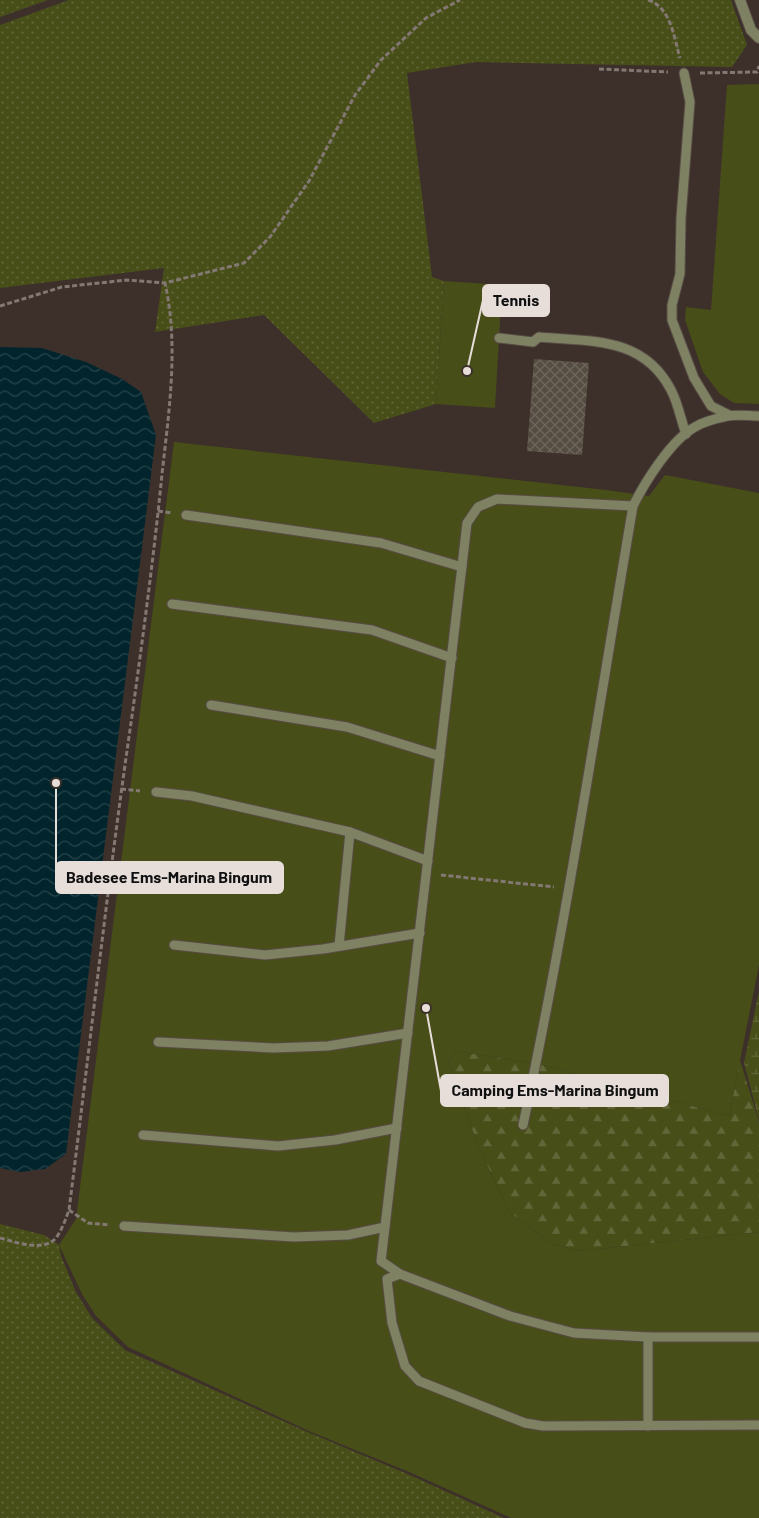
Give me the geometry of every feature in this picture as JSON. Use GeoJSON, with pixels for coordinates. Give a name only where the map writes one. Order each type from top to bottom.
{"type":"FeatureCollection","features":[{"type":"Feature","properties":{"kind":"street"},"geometry":{"type":"LineString","coordinates":[[740,0],[751,30],[759,38]]}},
{"type":"Feature","properties":{"kind":"lane"},"geometry":{"type":"LineString","coordinates":[[684,73],[690,102],[681,218],[680,274],[672,304],[672,320],[694,378],[711,406],[729,415]]}},
{"type":"Feature","properties":{"kind":"lane"},"geometry":{"type":"LineString","coordinates":[[499,338],[533,342],[539,338],[604,343],[633,351],[647,359],[660,372],[672,391],[686,434]]}},
{"type":"Feature","properties":{"kind":"lane"},"geometry":{"type":"LineString","coordinates":[[524,1125],[569,889],[633,506],[646,481],[695,426],[729,415],[759,416]]}},
{"type":"Feature","properties":{"kind":"lane"},"geometry":{"type":"LineString","coordinates":[[633,506],[497,499],[478,507],[467,523],[381,1261],[400,1274],[510,1316],[574,1334],[648,1337],[759,1337]]}},
{"type":"Feature","properties":{"kind":"lane"},"geometry":{"type":"LineString","coordinates":[[186,515],[381,543],[462,567]]}},
{"type":"Feature","properties":{"kind":"lane"},"geometry":{"type":"LineString","coordinates":[[172,604],[372,630],[452,658]]}},
{"type":"Feature","properties":{"kind":"lane"},"geometry":{"type":"LineString","coordinates":[[211,705],[347,727],[440,756]]}},
{"type":"Feature","properties":{"kind":"lane"},"geometry":{"type":"LineString","coordinates":[[156,792],[192,796],[350,832],[428,861]]}},
{"type":"Feature","properties":{"kind":"lane"},"geometry":{"type":"LineString","coordinates":[[339,946],[350,832]]}},
{"type":"Feature","properties":{"kind":"lane"},"geometry":{"type":"LineString","coordinates":[[174,945],[265,955],[420,933]]}},
{"type":"Feature","properties":{"kind":"lane"},"geometry":{"type":"LineString","coordinates":[[158,1042],[273,1048],[328,1046],[408,1033]]}},
{"type":"Feature","properties":{"kind":"lane"},"geometry":{"type":"LineString","coordinates":[[142,1135],[278,1146],[335,1140],[397,1128]]}},
{"type":"Feature","properties":{"kind":"lane"},"geometry":{"type":"LineString","coordinates":[[124,1226],[294,1237],[348,1235],[385,1227]]}},
{"type":"Feature","properties":{"kind":"lane"},"geometry":{"type":"LineString","coordinates":[[400,1274],[387,1279],[392,1323],[405,1366],[419,1381],[525,1423],[543,1426],[759,1425]]}},
{"type":"Feature","properties":{"kind":"lane"},"geometry":{"type":"LineString","coordinates":[[648,1337],[648,1426]]}},
{"type":"Feature","properties":{"kind":"path"},"geometry":{"type":"LineString","coordinates":[[0,306],[62,287],[127,280],[165,283],[244,263],[270,237],[309,181],[354,95],[381,60],[426,18],[460,0]]}},
{"type":"Feature","properties":{"kind":"path"},"geometry":{"type":"LineString","coordinates":[[648,0],[654,2],[666,12],[684,73]]}},
{"type":"Feature","properties":{"kind":"path"},"geometry":{"type":"LineString","coordinates":[[599,69],[684,73],[757,72],[759,66]]}},
{"type":"Feature","properties":{"kind":"path"},"geometry":{"type":"LineString","coordinates":[[0,1238],[31,1245],[46,1245],[57,1237],[69,1210],[121,789],[148,601],[166,433],[173,341],[165,283]]}},
{"type":"Feature","properties":{"kind":"path"},"geometry":{"type":"LineString","coordinates":[[462,878],[569,889]]}},
{"type":"Feature","properties":{"kind":"path"},"geometry":{"type":"LineString","coordinates":[[69,1210],[88,1223],[124,1226]]}},
{"type":"Feature","properties":{"kind":"green space"},"geometry":{"type":"Polygon","coordinates":[[[0,0],[48,0],[0,17],[0,0]]]}},
{"type":"Feature","properties":{"kind":"green space"},"geometry":{"type":"Polygon","coordinates":[[[69,0],[731,0],[747,45],[732,67],[476,62],[407,73],[432,277],[444,281],[436,404],[374,423],[264,315],[155,332],[164,268],[0,288],[0,25],[69,0]]]}},
{"type":"Feature","properties":{"kind":"green space"},"geometry":{"type":"Polygon","coordinates":[[[758,84],[759,404],[734,403],[720,394],[703,372],[685,320],[686,307],[711,310],[727,85],[758,84]]]}},
{"type":"Feature","properties":{"kind":"green space"},"geometry":{"type":"Polygon","coordinates":[[[444,281],[502,285],[495,408],[436,404],[444,281]]]}},
{"type":"Feature","properties":{"kind":"green space"},"geometry":{"type":"Polygon","coordinates":[[[174,442],[649,496],[665,475],[759,493],[759,965],[729,1116],[543,1065],[456,1051],[448,1061],[476,1141],[509,1212],[552,1244],[579,1251],[759,1232],[759,1518],[511,1518],[409,1472],[311,1432],[128,1347],[96,1316],[82,1294],[59,1245],[76,1219],[174,442]]]}},
{"type":"Feature","properties":{"kind":"green space"},"geometry":{"type":"Polygon","coordinates":[[[759,991],[759,1120],[744,1063],[759,991]]]}},
{"type":"Feature","properties":{"kind":"green space"},"geometry":{"type":"Polygon","coordinates":[[[456,1051],[543,1065],[729,1116],[740,1060],[759,1122],[759,1232],[579,1251],[552,1244],[509,1212],[476,1141],[448,1061],[456,1051]]]}},
{"type":"Feature","properties":{"kind":"green space"},"geometry":{"type":"Polygon","coordinates":[[[0,1224],[44,1235],[59,1245],[61,1256],[76,1292],[92,1318],[125,1350],[504,1518],[0,1518],[0,1224]]]}},
{"type":"Feature","properties":{"kind":"water"},"geometry":{"type":"Polygon","coordinates":[[[0,347],[42,348],[86,362],[122,379],[141,392],[156,435],[66,1154],[45,1169],[20,1172],[0,1168],[0,347]]]}},
{"type":"Feature","properties":{"kind":"building"},"geometry":{"type":"Polygon","coordinates":[[[534,359],[589,363],[582,455],[527,451],[534,359]]]}},
{"type":"Feature","properties":{"kind":"place","name":"Tennis"},"geometry":{"type":"Point","coordinates":[467,371]}},
{"type":"Feature","properties":{"kind":"place","name":"Badesee Ems-Marina Bingum"},"geometry":{"type":"Point","coordinates":[56,783]}},
{"type":"Feature","properties":{"kind":"place","name":"Camping Ems-Marina Bingum"},"geometry":{"type":"Point","coordinates":[426,1008]}}]}
